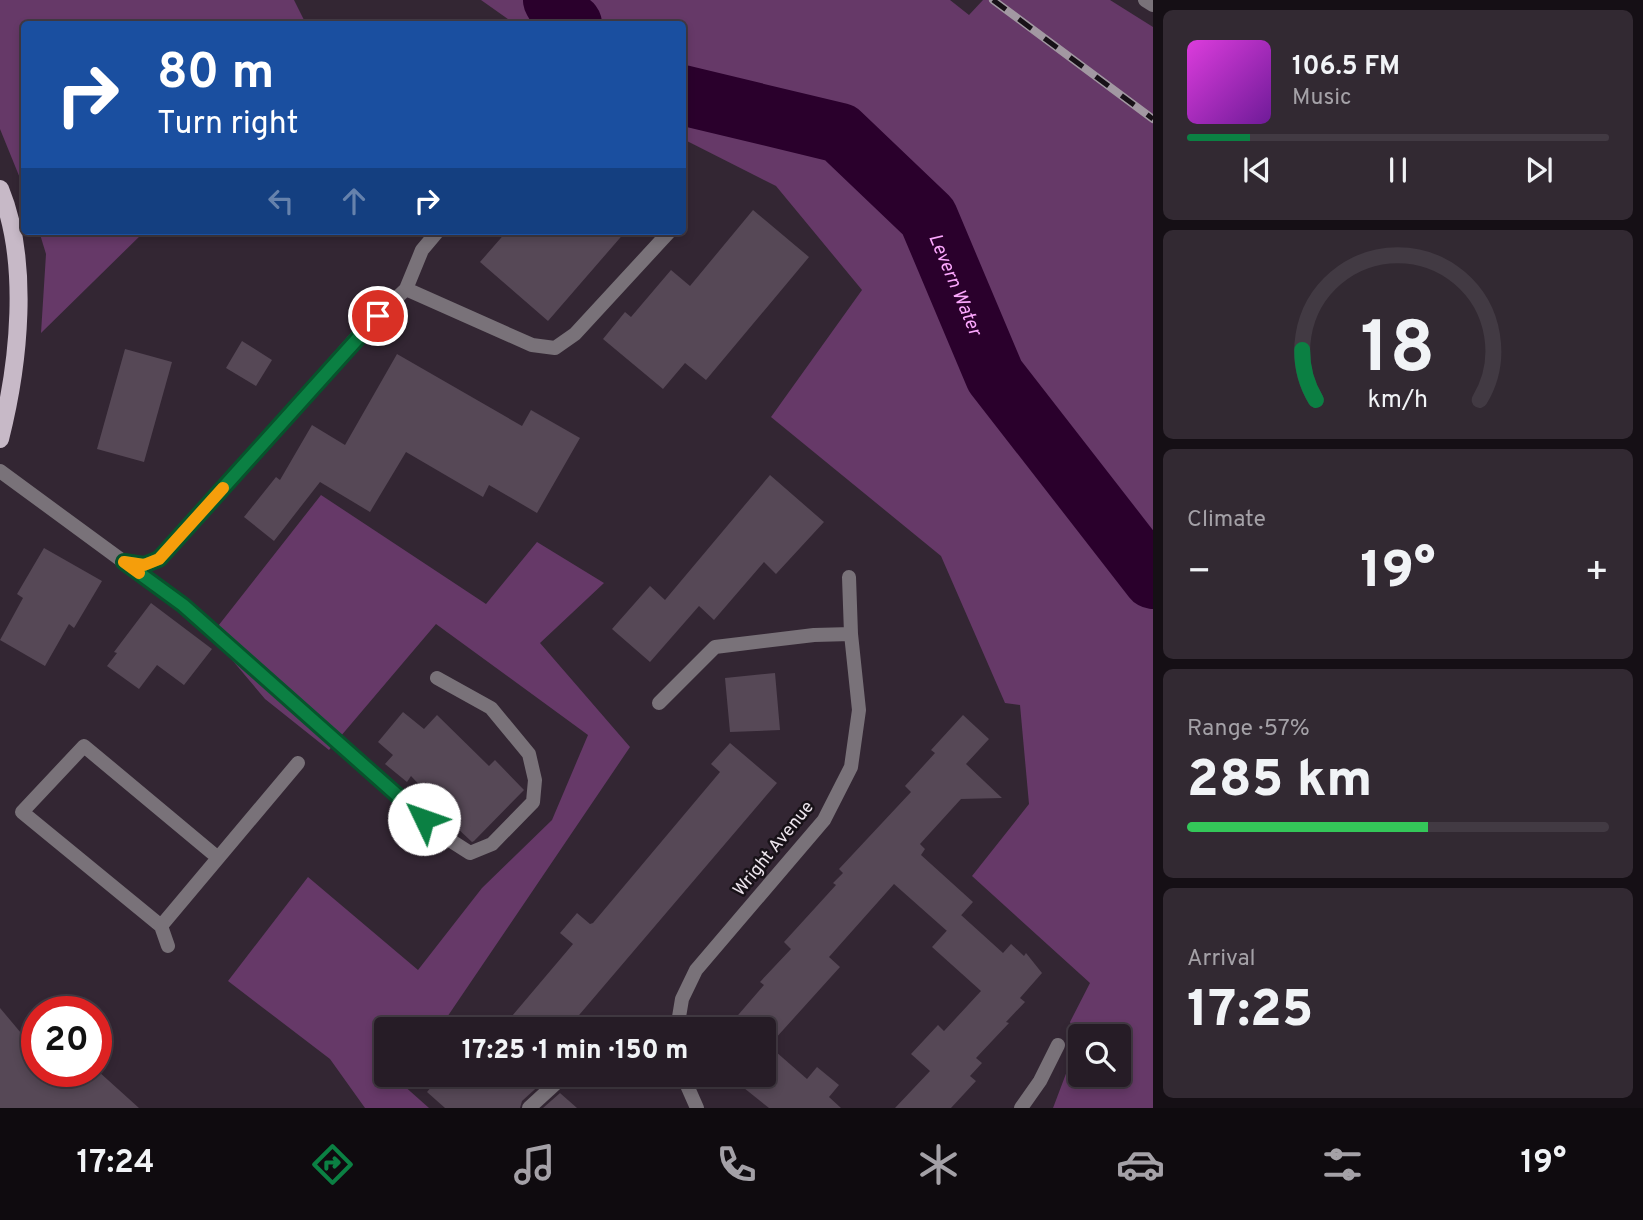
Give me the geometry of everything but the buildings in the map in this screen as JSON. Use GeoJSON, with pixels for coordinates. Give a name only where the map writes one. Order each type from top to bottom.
{"type":"FeatureCollection","features":[{"type":"Feature","properties":{"kind":"main road"},"geometry":{"type":"LineString","coordinates":[[0,189],[11,228],[19,308],[16,357],[4,407],[0,439]]}},
{"type":"Feature","properties":{"kind":"street"},"geometry":{"type":"LineString","coordinates":[[1145,0],[1153,5]]}},
{"type":"Feature","properties":{"kind":"street"},"geometry":{"type":"LineString","coordinates":[[124,562],[144,565],[159,559],[364,329],[406,289],[422,250],[435,235]]}},
{"type":"Feature","properties":{"kind":"street"},"geometry":{"type":"LineString","coordinates":[[406,289],[532,345],[555,348],[575,334],[666,235]]}},
{"type":"Feature","properties":{"kind":"street"},"geometry":{"type":"LineString","coordinates":[[0,471],[183,605],[444,837],[470,853],[492,844],[533,802],[536,780],[528,754],[491,708],[437,678]]}},
{"type":"Feature","properties":{"kind":"street","name":"Wright Avenue"},"geometry":{"type":"LineString","coordinates":[[679,1017],[682,999],[696,970],[824,820],[851,767],[859,710],[851,634],[849,577]]}},
{"type":"Feature","properties":{"kind":"street"},"geometry":{"type":"LineString","coordinates":[[659,703],[715,647],[814,635],[851,634]]}},
{"type":"Feature","properties":{"kind":"street"},"geometry":{"type":"LineString","coordinates":[[168,946],[160,926],[22,813],[85,746],[217,857]]}},
{"type":"Feature","properties":{"kind":"street"},"geometry":{"type":"LineString","coordinates":[[160,926],[298,763]]}},
{"type":"Feature","properties":{"kind":"street"},"geometry":{"type":"LineString","coordinates":[[1021,1108],[1040,1082],[1058,1045]]}},
{"type":"Feature","properties":{"kind":"street"},"geometry":{"type":"LineString","coordinates":[[529,1108],[552,1087]]}},
{"type":"Feature","properties":{"kind":"street"},"geometry":{"type":"LineString","coordinates":[[688,1087],[697,1108]]}},
{"type":"Feature","properties":{"kind":"shaded area"},"geometry":{"type":"Polygon","coordinates":[[[0,0],[294,0],[304,21],[21,21],[21,181],[0,129],[0,0]]]}},
{"type":"Feature","properties":{"kind":"shaded area"},"geometry":{"type":"Polygon","coordinates":[[[481,0],[950,0],[969,15],[983,0],[1110,0],[1153,27],[1153,1108],[1053,1108],[1068,1068],[1068,1087],[1131,1087],[1131,1024],[1071,1024],[1090,983],[972,876],[1029,804],[1020,705],[1005,703],[941,556],[771,417],[862,290],[776,186],[686,141],[686,21],[511,21],[481,0]]]}},
{"type":"Feature","properties":{"kind":"shaded area"},"geometry":{"type":"Polygon","coordinates":[[[40,235],[141,235],[41,333],[46,254],[40,235]]]}},
{"type":"Feature","properties":{"kind":"shaded area"},"geometry":{"type":"Polygon","coordinates":[[[321,495],[486,604],[537,542],[604,583],[540,643],[630,747],[447,1017],[374,1017],[374,1087],[405,1087],[429,1108],[365,1108],[330,1059],[228,981],[308,877],[418,970],[482,888],[552,820],[588,735],[436,624],[329,750],[265,699],[211,635],[321,495]]]}},
{"type":"Feature","properties":{"kind":"waterway","name":"Levern Water"},"geometry":{"type":"LineString","coordinates":[[553,0],[567,21]]}},
{"type":"Feature","properties":{"kind":"waterway","name":"Levern Water"},"geometry":{"type":"LineString","coordinates":[[686,96],[840,133],[928,217],[995,376],[1153,579]]}},
{"type":"Feature","properties":{"kind":"railway"},"geometry":{"type":"LineString","coordinates":[[993,0],[1153,119]]}},
{"type":"Feature","properties":{"kind":"slow traffic"},"geometry":{"type":"LineString","coordinates":[[139,573],[124,562],[144,565],[159,559],[223,488]]}},
{"type":"Feature","properties":{"kind":"route"},"geometry":{"type":"LineString","coordinates":[[378,316],[159,559],[144,565],[124,562],[183,605],[424,819]]}}]}
